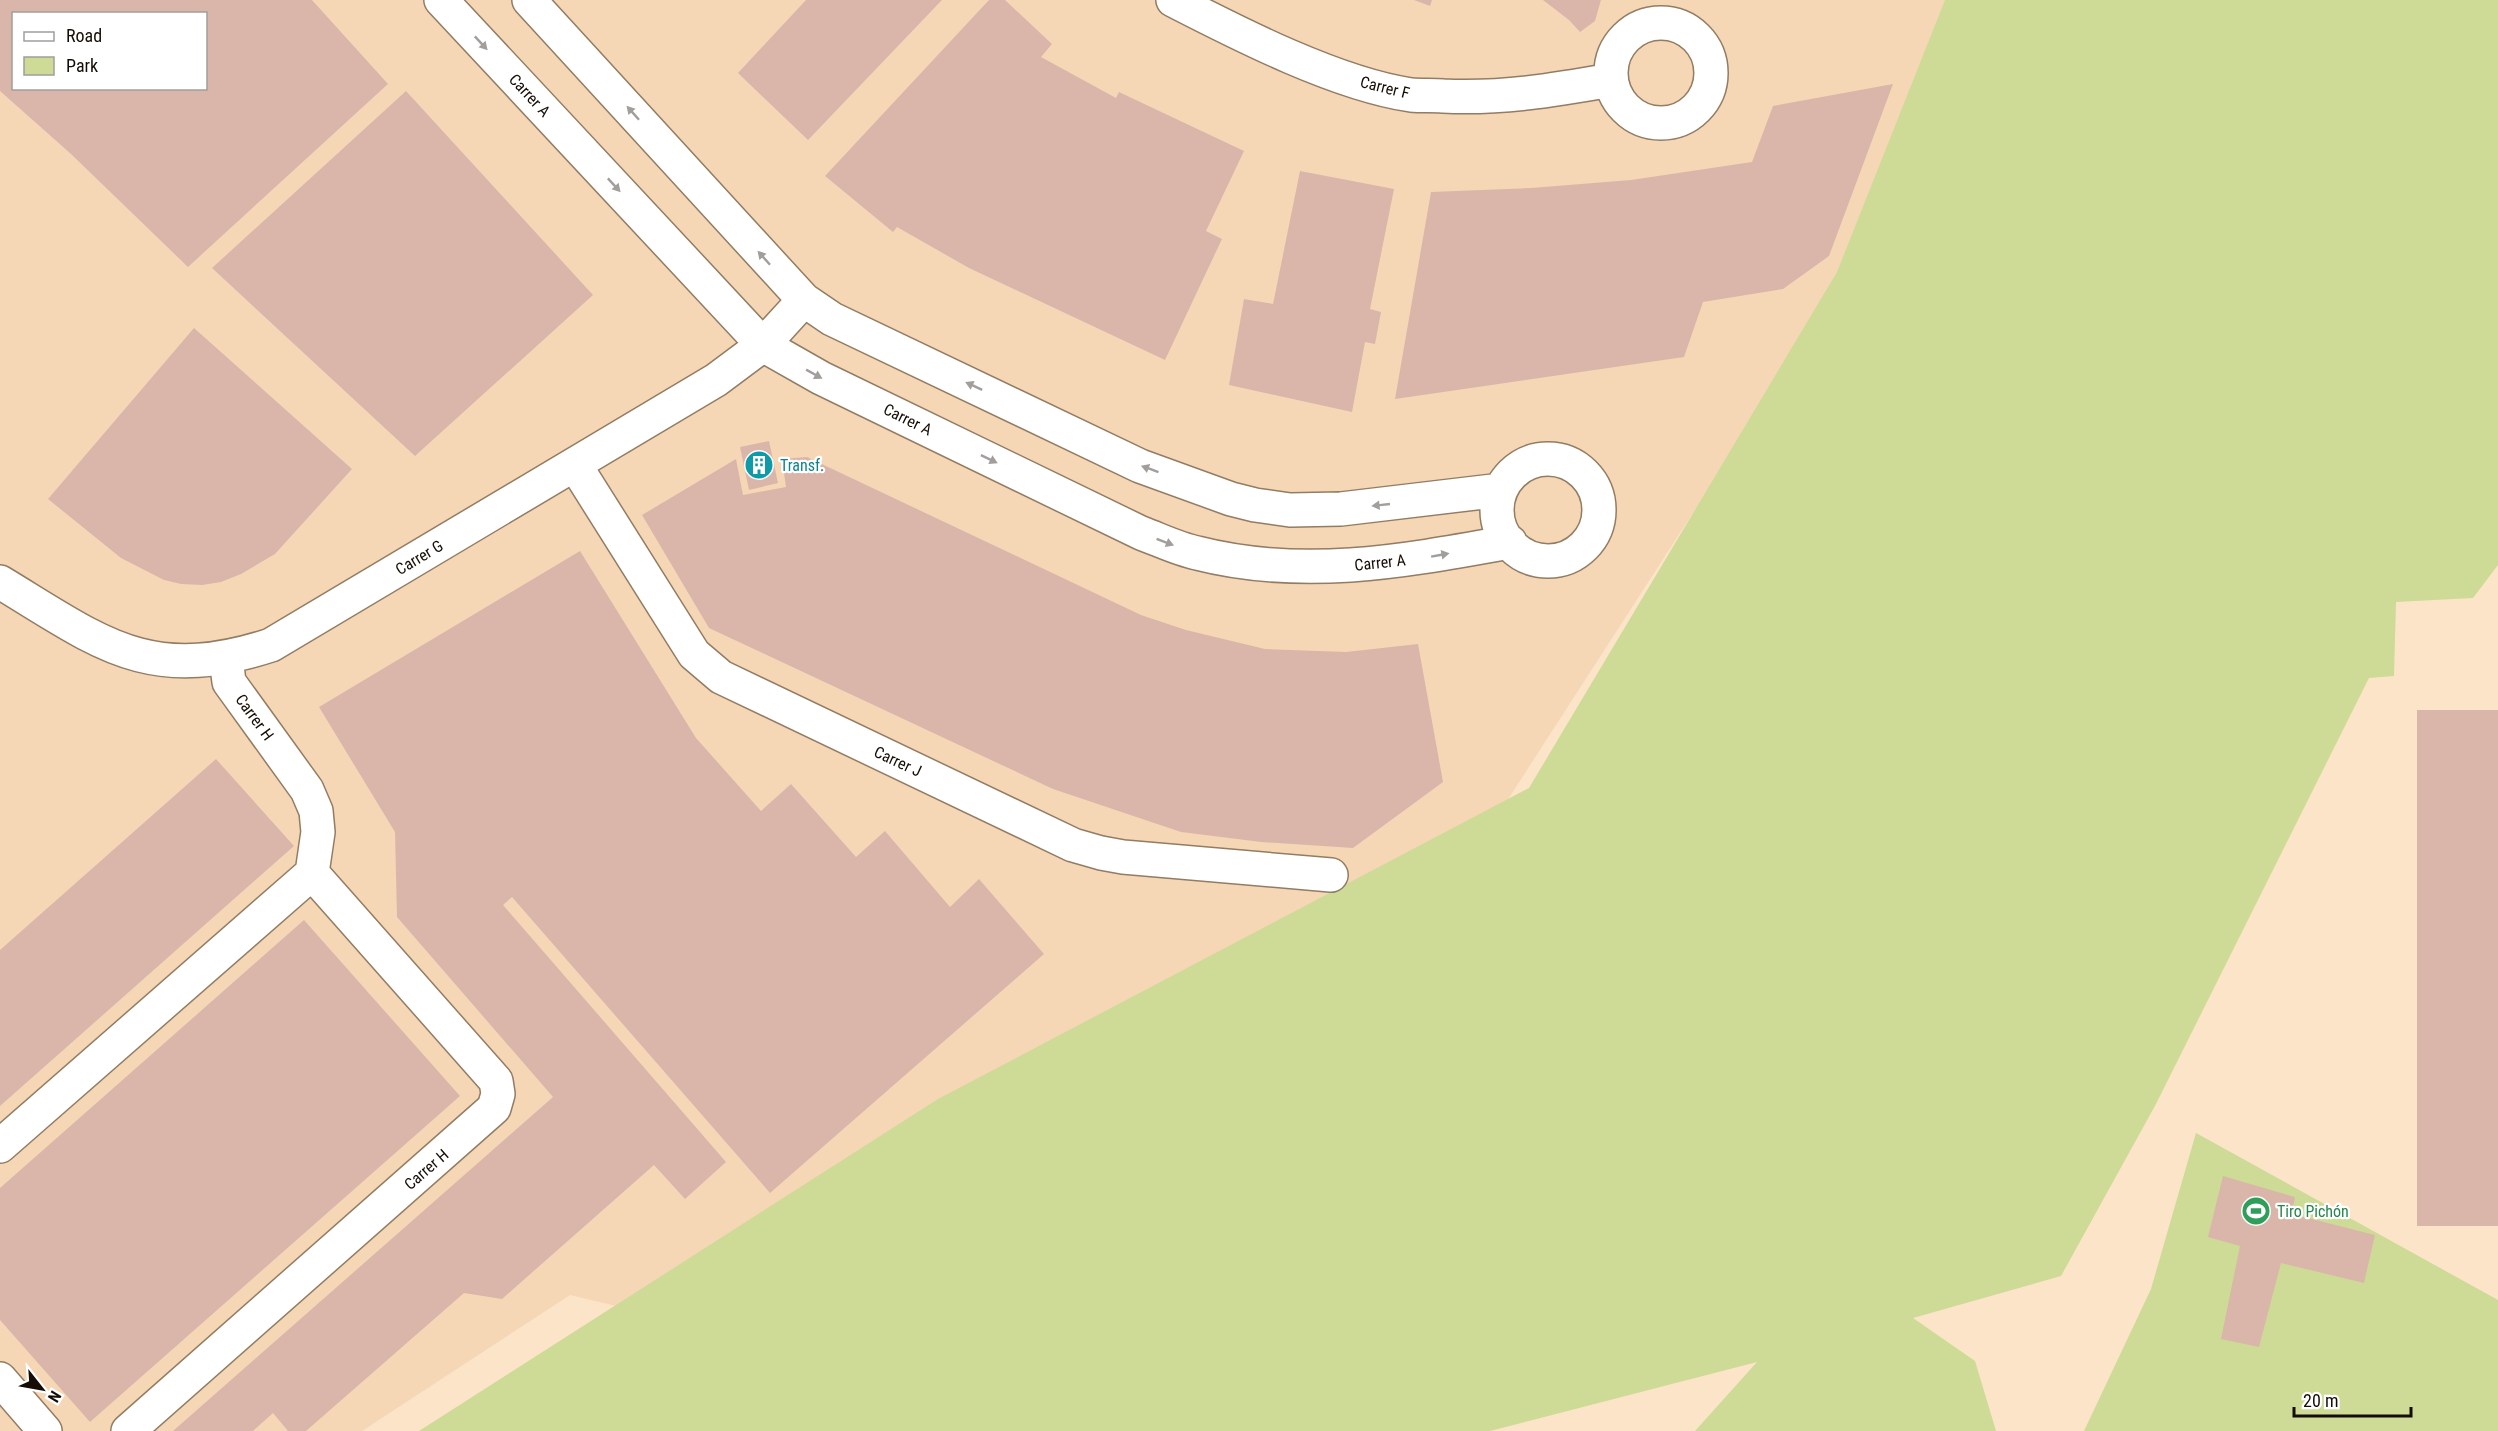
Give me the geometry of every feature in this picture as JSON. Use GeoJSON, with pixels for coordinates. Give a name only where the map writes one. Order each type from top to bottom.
{"type":"FeatureCollection","features":[{"type":"Feature","properties":{"kind":"street","name":"Carrer A"},"geometry":{"type":"LineString","coordinates":[[441,0],[763,345],[821,378],[1120,522],[1195,553],[1239,562],[1282,567],[1337,566],[1399,561],[1510,543]]}},
{"type":"Feature","properties":{"kind":"street"},"geometry":{"type":"LineString","coordinates":[[529,0],[804,300],[832,319],[1140,466],[1231,499],[1290,510],[1341,509],[1501,490]]}},
{"type":"Feature","properties":{"kind":"street","name":"Carrer F"},"geometry":{"type":"LineString","coordinates":[[1173,0],[1303,61],[1367,84],[1412,95],[1479,98],[1569,88],[1611,80]]}},
{"type":"Feature","properties":{"kind":"street","name":"Carrer G"},"geometry":{"type":"LineString","coordinates":[[0,582],[92,638],[120,651],[151,659],[178,662],[226,658],[271,645],[716,380],[763,345],[804,300]]}},
{"type":"Feature","properties":{"kind":"street"},"geometry":{"type":"LineString","coordinates":[[1543,459],[1561,460],[1576,467],[1588,479],[1596,492],[1599,509],[1598,523],[1590,539],[1576,553],[1560,560],[1548,561],[1531,558],[1517,551],[1510,543],[1503,534],[1497,507],[1501,490],[1512,474],[1527,464],[1543,459]]}},
{"type":"Feature","properties":{"kind":"street","name":"Carrer J"},"geometry":{"type":"LineString","coordinates":[[575,465],[694,654],[721,676],[1073,845],[1101,854],[1123,857],[1332,875]]}},
{"type":"Feature","properties":{"kind":"street","name":"Carrer H"},"geometry":{"type":"LineString","coordinates":[[128,1431],[494,1108],[498,1094],[496,1081],[312,873],[318,832],[316,811],[307,790],[229,682],[226,658]]}},
{"type":"Feature","properties":{"kind":"street"},"geometry":{"type":"LineString","coordinates":[[0,1146],[312,873]]}},
{"type":"Feature","properties":{"kind":"street"},"geometry":{"type":"LineString","coordinates":[[0,1379],[45,1431]]}},
{"type":"Feature","properties":{"kind":"shaded area"},"geometry":{"type":"Polygon","coordinates":[[[0,0],[1984,0],[1902,189],[1494,821],[671,1319],[570,1295],[362,1431],[0,1431],[0,0]]]}},
{"type":"Feature","properties":{"kind":"green space"},"geometry":{"type":"Polygon","coordinates":[[[1945,0],[2498,0],[2498,565],[2473,598],[2396,602],[2394,676],[2369,678],[2156,1104],[2061,1276],[1913,1318],[1975,1361],[1996,1431],[1695,1431],[1757,1362],[1490,1431],[419,1431],[938,1099],[1529,788],[1837,272],[1945,0]]]}},
{"type":"Feature","properties":{"kind":"green space","name":"Tiro Pichón"},"geometry":{"type":"Polygon","coordinates":[[[2196,1133],[2498,1300],[2498,1431],[2084,1431],[2151,1289],[2196,1133]]]}},
{"type":"Feature","properties":{"kind":"building"},"geometry":{"type":"Polygon","coordinates":[[[0,0],[312,0],[388,84],[188,267],[71,154],[0,91],[0,0]]]}},
{"type":"Feature","properties":{"kind":"building"},"geometry":{"type":"Polygon","coordinates":[[[806,0],[942,0],[808,140],[738,73],[806,0]]]}},
{"type":"Feature","properties":{"kind":"building"},"geometry":{"type":"Polygon","coordinates":[[[989,0],[1005,0],[1052,44],[1041,57],[1116,98],[1119,92],[1244,151],[1206,231],[1222,239],[1165,360],[969,268],[897,227],[893,232],[825,176],[989,0]]]}},
{"type":"Feature","properties":{"kind":"building"},"geometry":{"type":"Polygon","coordinates":[[[1414,0],[1432,0],[1430,6],[1414,0]]]}},
{"type":"Feature","properties":{"kind":"building"},"geometry":{"type":"Polygon","coordinates":[[[1543,0],[1601,0],[1595,21],[1580,32],[1569,20],[1543,0]]]}},
{"type":"Feature","properties":{"kind":"building"},"geometry":{"type":"Polygon","coordinates":[[[1893,84],[1829,256],[1783,289],[1703,302],[1684,357],[1395,399],[1431,192],[1531,188],[1631,180],[1752,162],[1773,106],[1893,84]]]}},
{"type":"Feature","properties":{"kind":"building"},"geometry":{"type":"Polygon","coordinates":[[[406,91],[593,295],[415,456],[212,268],[406,91]]]}},
{"type":"Feature","properties":{"kind":"building"},"geometry":{"type":"Polygon","coordinates":[[[1300,171],[1394,189],[1370,309],[1381,312],[1375,344],[1365,342],[1352,412],[1229,385],[1244,299],[1273,304],[1300,171]]]}},
{"type":"Feature","properties":{"kind":"building"},"geometry":{"type":"Polygon","coordinates":[[[194,328],[352,469],[275,554],[241,574],[221,582],[202,585],[164,580],[121,558],[48,499],[194,328]]]}},
{"type":"Feature","properties":{"kind":"building","name":"Transf."},"geometry":{"type":"Polygon","coordinates":[[[769,441],[778,483],[749,490],[740,447],[769,441]]]}},
{"type":"Feature","properties":{"kind":"building"},"geometry":{"type":"Polygon","coordinates":[[[807,457],[1141,615],[1186,630],[1265,649],[1346,652],[1418,644],[1443,782],[1353,848],[1261,842],[1181,832],[1053,789],[709,628],[642,515],[736,459],[743,495],[786,487],[782,459],[807,457]]]}},
{"type":"Feature","properties":{"kind":"building"},"geometry":{"type":"Polygon","coordinates":[[[580,551],[696,738],[761,811],[791,784],[856,857],[885,831],[950,907],[979,879],[1044,954],[770,1193],[512,897],[503,905],[726,1162],[685,1199],[654,1165],[502,1299],[464,1293],[306,1431],[288,1431],[273,1413],[253,1431],[173,1431],[553,1097],[397,917],[395,832],[319,707],[580,551]]]}},
{"type":"Feature","properties":{"kind":"building"},"geometry":{"type":"Polygon","coordinates":[[[2417,710],[2498,710],[2498,1226],[2417,1226],[2417,710]]]}},
{"type":"Feature","properties":{"kind":"building"},"geometry":{"type":"Polygon","coordinates":[[[216,759],[294,846],[0,1106],[0,950],[216,759]]]}},
{"type":"Feature","properties":{"kind":"building"},"geometry":{"type":"Polygon","coordinates":[[[304,920],[460,1096],[90,1422],[0,1320],[0,1188],[304,920]]]}},
{"type":"Feature","properties":{"kind":"building"},"geometry":{"type":"Polygon","coordinates":[[[2223,1176],[2295,1197],[2292,1214],[2375,1235],[2364,1283],[2281,1263],[2259,1347],[2221,1339],[2240,1246],[2208,1237],[2223,1176]]]}},
{"type":"Feature","properties":{"kind":"place","name":"Transf."},"geometry":{"type":"Point","coordinates":[759,465]}},
{"type":"Feature","properties":{"kind":"place","name":"Tiro Pichón"},"geometry":{"type":"Point","coordinates":[2256,1211]}}]}
